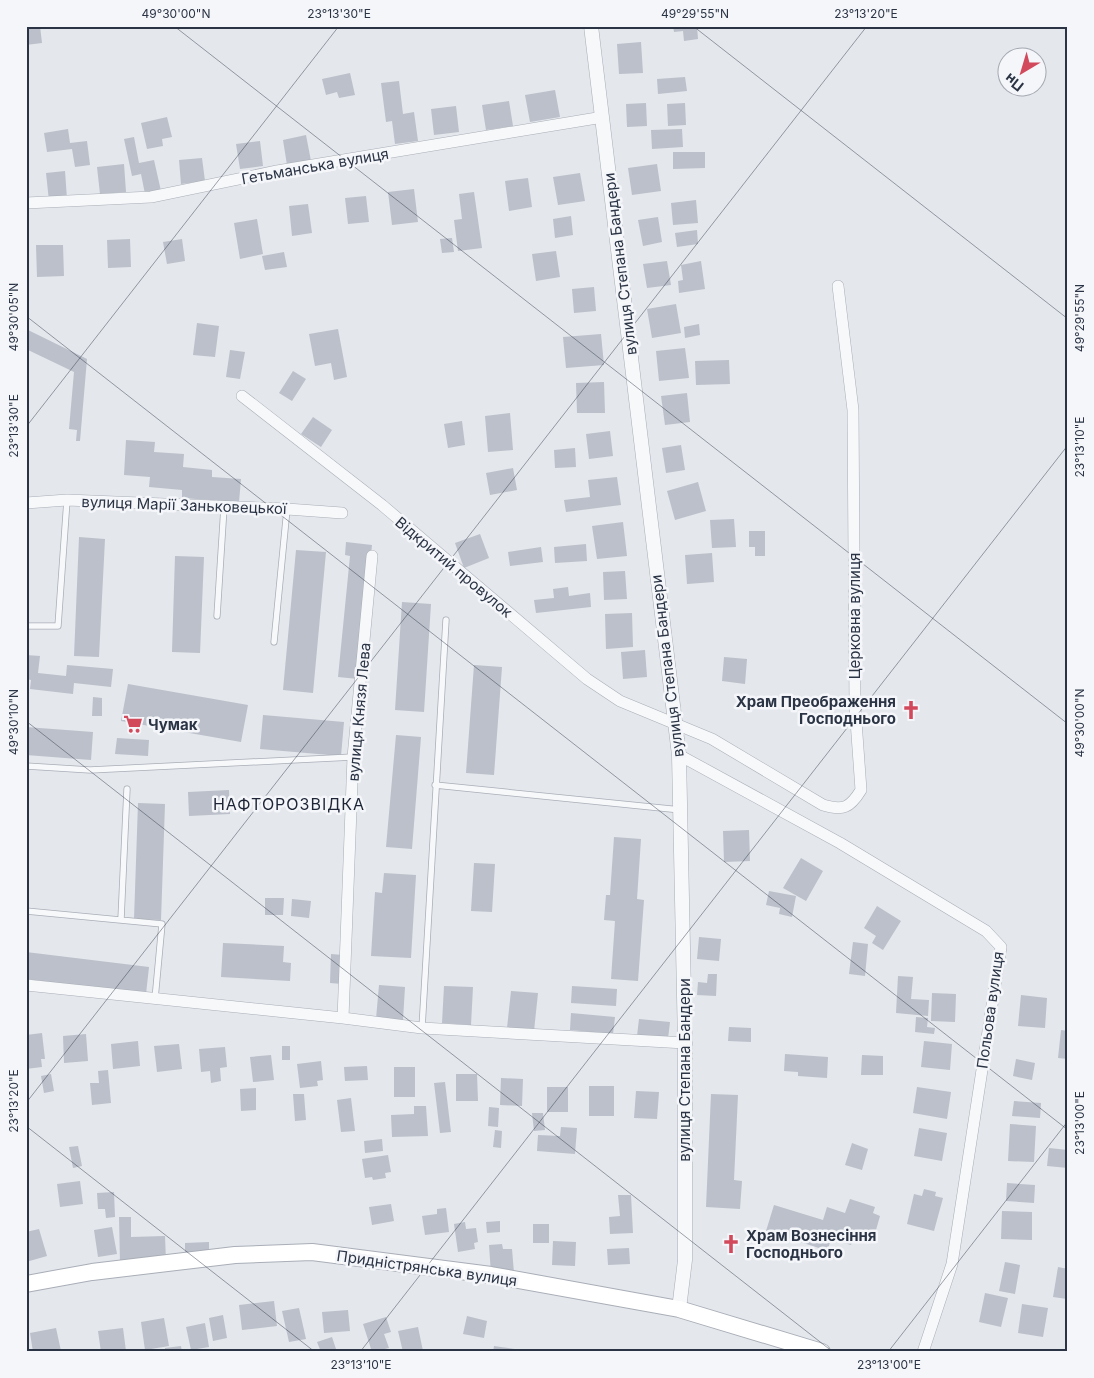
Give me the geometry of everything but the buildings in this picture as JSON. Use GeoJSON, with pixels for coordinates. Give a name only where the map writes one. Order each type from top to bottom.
{"type":"FeatureCollection","features":[{"type":"Feature","properties":{"kind":"main road","name":"Придністрянська вулиця"},"geometry":{"type":"LineString","coordinates":[[26,1284],[92,1272],[235,1255],[312,1252],[492,1275],[679,1309],[822,1352]]}},
{"type":"Feature","properties":{"kind":"street","name":"вулиця Степана Бандери"},"geometry":{"type":"LineString","coordinates":[[591,26],[679,755],[685,1042],[685,1260],[679,1309]]}},
{"type":"Feature","properties":{"kind":"street","name":"Гетьманська вулиця"},"geometry":{"type":"LineString","coordinates":[[26,203],[151,198],[277,171],[603,117]]}},
{"type":"Feature","properties":{"kind":"street","name":"Церковна вулиця"},"geometry":{"type":"LineString","coordinates":[[674,724],[712,739],[824,805],[834,808],[846,807],[854,801],[861,790],[855,707],[853,410],[838,286]]}},
{"type":"Feature","properties":{"kind":"street","name":"Відкритий провулок"},"geometry":{"type":"LineString","coordinates":[[242,396],[382,505],[587,679],[620,701],[674,724]]}},
{"type":"Feature","properties":{"kind":"street","name":"вулиця Марії Заньковецької"},"geometry":{"type":"LineString","coordinates":[[26,504],[68,500],[342,513]]}},
{"type":"Feature","properties":{"kind":"street","name":"вулиця Князя Лева"},"geometry":{"type":"LineString","coordinates":[[343,1018],[353,758],[372,556]]}},
{"type":"Feature","properties":{"kind":"street","name":"Польова вулиця"},"geometry":{"type":"LineString","coordinates":[[679,755],[840,843],[986,931],[1001,947],[952,1264],[923,1352]]}},
{"type":"Feature","properties":{"kind":"street"},"geometry":{"type":"LineString","coordinates":[[26,985],[422,1028],[685,1042]]}},
{"type":"Feature","properties":{"kind":"lane"},"geometry":{"type":"LineString","coordinates":[[26,626],[58,626],[68,500]]}},
{"type":"Feature","properties":{"kind":"lane"},"geometry":{"type":"LineString","coordinates":[[217,616],[224,507]]}},
{"type":"Feature","properties":{"kind":"lane"},"geometry":{"type":"LineString","coordinates":[[274,642],[287,509]]}},
{"type":"Feature","properties":{"kind":"lane"},"geometry":{"type":"LineString","coordinates":[[422,1028],[446,620]]}},
{"type":"Feature","properties":{"kind":"lane"},"geometry":{"type":"LineString","coordinates":[[26,766],[90,770],[353,758]]}},
{"type":"Feature","properties":{"kind":"lane"},"geometry":{"type":"LineString","coordinates":[[435,785],[681,810]]}},
{"type":"Feature","properties":{"kind":"lane"},"geometry":{"type":"LineString","coordinates":[[120,920],[127,789]]}},
{"type":"Feature","properties":{"kind":"lane"},"geometry":{"type":"LineString","coordinates":[[26,911],[162,924],[155,999]]}},
{"type":"Feature","properties":{"kind":"place","name":"Храм Преображення Господнього"},"geometry":{"type":"Point","coordinates":[911,710]}},
{"type":"Feature","properties":{"kind":"place","name":"Чумак"},"geometry":{"type":"Point","coordinates":[133,724]}},
{"type":"Feature","properties":{"kind":"place","name":"Храм Вознесіння Господнього"},"geometry":{"type":"Point","coordinates":[731,1244]}},
{"type":"Feature","properties":{"kind":"district","name":"НАФТОРОЗВІДКА"},"geometry":{"type":"Point","coordinates":[289,804]}}]}
